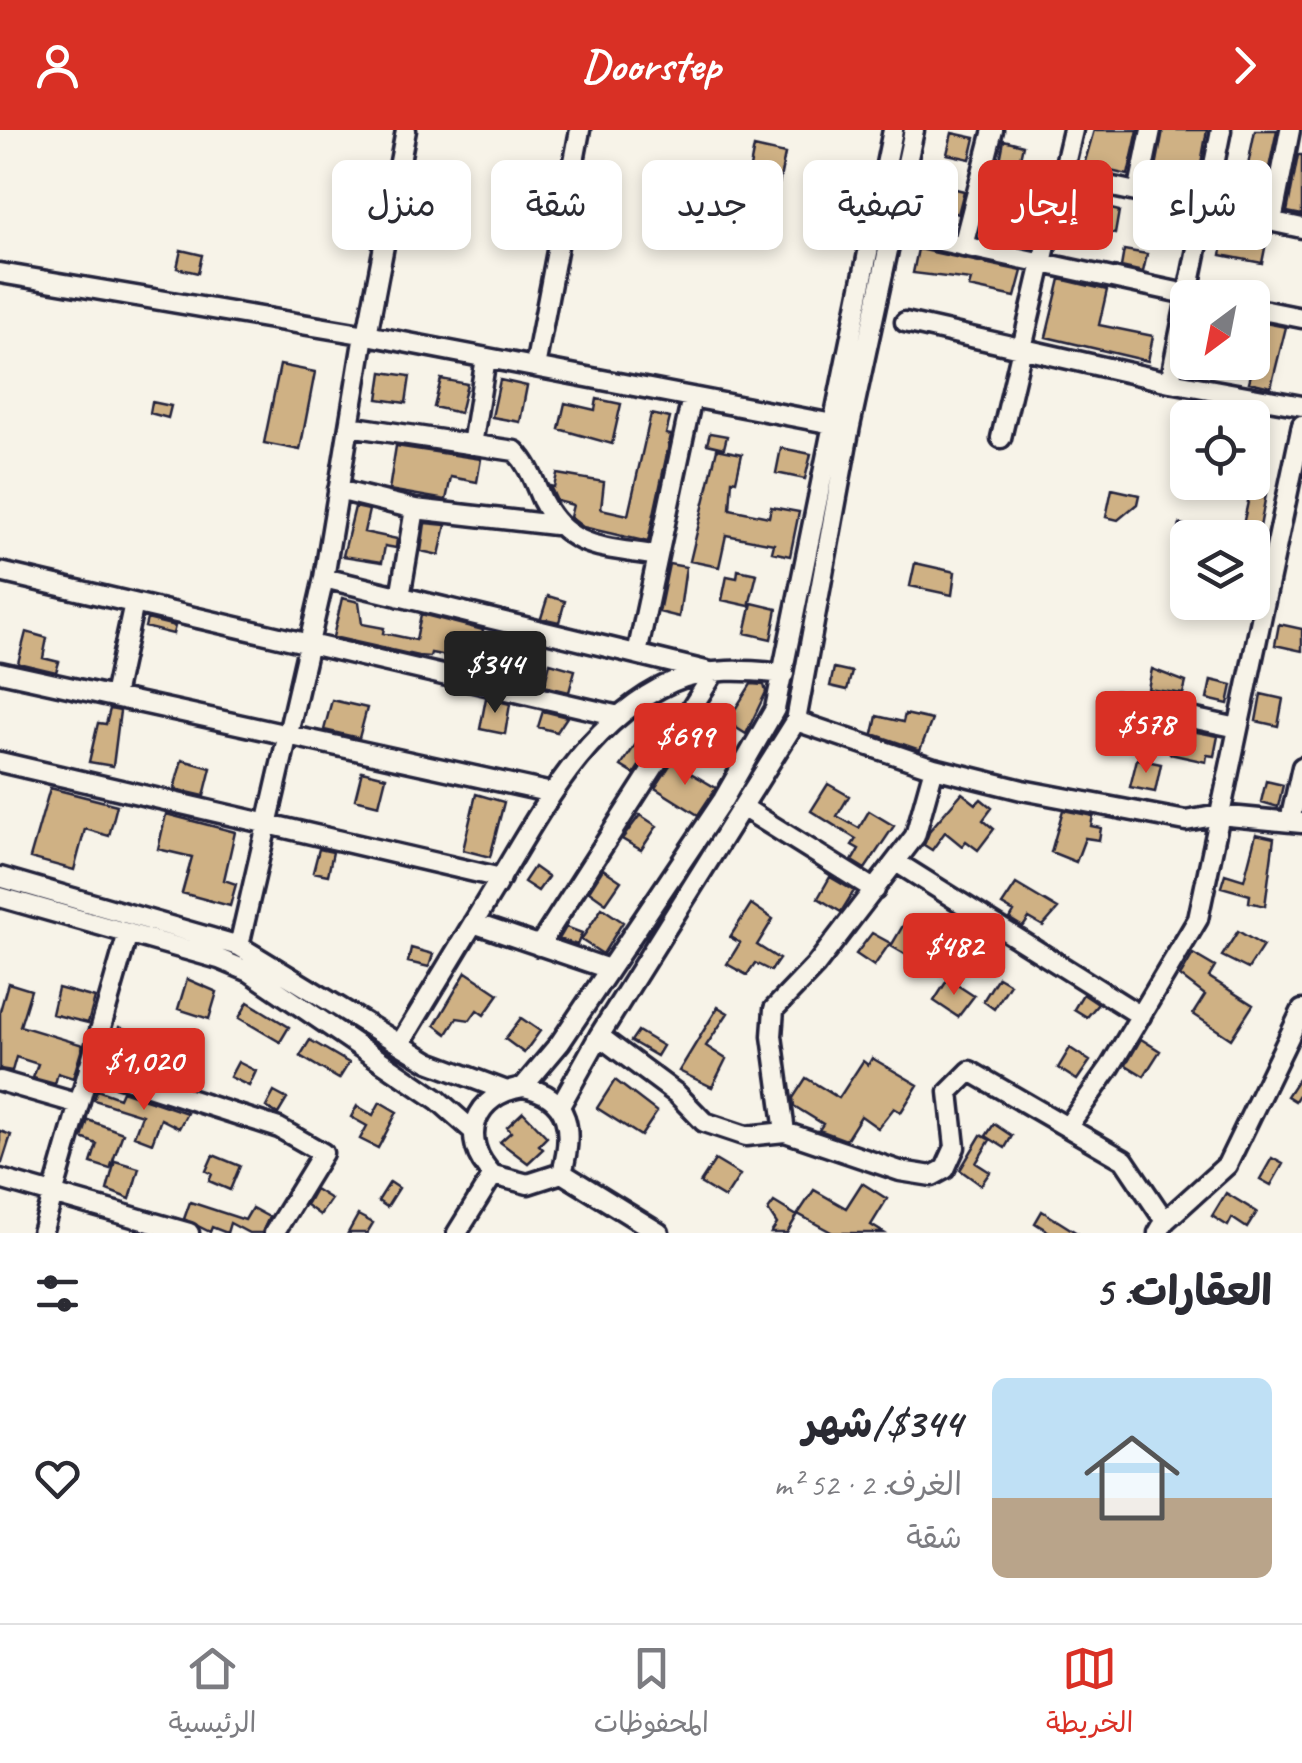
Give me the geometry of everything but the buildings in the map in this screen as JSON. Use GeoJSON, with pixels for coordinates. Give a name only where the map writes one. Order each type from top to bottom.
{"type":"FeatureCollection","features":[{"type":"Feature","properties":{"kind":"street"},"geometry":{"type":"LineString","coordinates":[[238,946],[324,578],[406,130]]}},
{"type":"Feature","properties":{"kind":"street"},"geometry":{"type":"LineString","coordinates":[[535,367],[580,130]]}},
{"type":"Feature","properties":{"kind":"street"},"geometry":{"type":"LineString","coordinates":[[524,1087],[609,969],[757,744],[774,709],[893,130]]}},
{"type":"Feature","properties":{"kind":"street"},"geometry":{"type":"LineString","coordinates":[[908,160],[914,130]]}},
{"type":"Feature","properties":{"kind":"street"},"geometry":{"type":"LineString","coordinates":[[964,246],[993,130]]}},
{"type":"Feature","properties":{"kind":"street"},"geometry":{"type":"LineString","coordinates":[[1066,160],[1073,130]]}},
{"type":"Feature","properties":{"kind":"street"},"geometry":{"type":"LineString","coordinates":[[1145,160],[1151,130]]}},
{"type":"Feature","properties":{"kind":"street"},"geometry":{"type":"LineString","coordinates":[[1215,160],[1221,130]]}},
{"type":"Feature","properties":{"kind":"street"},"geometry":{"type":"LineString","coordinates":[[1290,130],[1272,221],[1302,228]]}},
{"type":"Feature","properties":{"kind":"street"},"geometry":{"type":"LineString","coordinates":[[958,245],[1170,290]]}},
{"type":"Feature","properties":{"kind":"street"},"geometry":{"type":"LineString","coordinates":[[560,1106],[599,1036],[796,721],[850,426],[890,250]]}},
{"type":"Feature","properties":{"kind":"street"},"geometry":{"type":"LineString","coordinates":[[1001,438],[1045,250]]}},
{"type":"Feature","properties":{"kind":"street"},"geometry":{"type":"LineString","coordinates":[[1199,280],[1202,250]]}},
{"type":"Feature","properties":{"kind":"street"},"geometry":{"type":"LineString","coordinates":[[0,273],[366,335],[833,424]]}},
{"type":"Feature","properties":{"kind":"street"},"geometry":{"type":"LineString","coordinates":[[1270,312],[1302,318]]}},
{"type":"Feature","properties":{"kind":"street"},"geometry":{"type":"LineString","coordinates":[[904,322],[1170,382],[1302,406]]}},
{"type":"Feature","properties":{"kind":"street"},"geometry":{"type":"LineString","coordinates":[[472,445],[486,358]]}},
{"type":"Feature","properties":{"kind":"street"},"geometry":{"type":"LineString","coordinates":[[638,654],[692,397]]}},
{"type":"Feature","properties":{"kind":"street"},"geometry":{"type":"LineString","coordinates":[[1068,1126],[1141,1016],[1198,918],[1238,728],[1294,500],[1302,424]]}},
{"type":"Feature","properties":{"kind":"street"},"geometry":{"type":"LineString","coordinates":[[349,426],[515,451],[527,463],[555,525]]}},
{"type":"Feature","properties":{"kind":"street"},"geometry":{"type":"LineString","coordinates":[[338,490],[414,509],[555,525],[586,544],[658,556]]}},
{"type":"Feature","properties":{"kind":"street"},"geometry":{"type":"LineString","coordinates":[[400,597],[414,509]]}},
{"type":"Feature","properties":{"kind":"street"},"geometry":{"type":"LineString","coordinates":[[0,572],[619,716]]}},
{"type":"Feature","properties":{"kind":"street"},"geometry":{"type":"LineString","coordinates":[[324,578],[714,673]]}},
{"type":"Feature","properties":{"kind":"street"},"geometry":{"type":"LineString","coordinates":[[114,696],[134,603]]}},
{"type":"Feature","properties":{"kind":"street"},"geometry":{"type":"LineString","coordinates":[[400,1044],[552,793],[589,744],[619,716],[674,680],[738,669],[784,674]]}},
{"type":"Feature","properties":{"kind":"street"},"geometry":{"type":"LineString","coordinates":[[0,672],[290,732],[552,793]]}},
{"type":"Feature","properties":{"kind":"street"},"geometry":{"type":"LineString","coordinates":[[539,946],[714,673]]}},
{"type":"Feature","properties":{"kind":"street"},"geometry":{"type":"LineString","coordinates":[[1116,702],[1238,728]]}},
{"type":"Feature","properties":{"kind":"street"},"geometry":{"type":"LineString","coordinates":[[796,721],[934,768],[1186,821],[1219,815],[1296,822],[1302,767]]}},
{"type":"Feature","properties":{"kind":"street"},"geometry":{"type":"LineString","coordinates":[[0,762],[501,878]]}},
{"type":"Feature","properties":{"kind":"street"},"geometry":{"type":"LineString","coordinates":[[785,1132],[772,1036],[774,1009],[875,890],[915,836],[934,768]]}},
{"type":"Feature","properties":{"kind":"street"},"geometry":{"type":"LineString","coordinates":[[744,808],[875,890]]}},
{"type":"Feature","properties":{"kind":"street"},"geometry":{"type":"LineString","coordinates":[[896,862],[1141,1016]]}},
{"type":"Feature","properties":{"kind":"street"},"geometry":{"type":"LineString","coordinates":[[0,877],[238,946],[400,1044],[470,1081],[504,1090],[524,1087],[550,1096],[560,1106],[570,1136],[562,1173]]}},
{"type":"Feature","properties":{"kind":"street"},"geometry":{"type":"LineString","coordinates":[[0,897],[250,972],[422,1089],[472,1130]]}},
{"type":"Feature","properties":{"kind":"street"},"geometry":{"type":"LineString","coordinates":[[473,923],[609,969]]}},
{"type":"Feature","properties":{"kind":"street"},"geometry":{"type":"LineString","coordinates":[[42,1233],[128,933]]}},
{"type":"Feature","properties":{"kind":"street"},"geometry":{"type":"LineString","coordinates":[[599,1036],[677,1094],[704,1122],[746,1136],[785,1132],[900,1172],[932,1176],[945,1169],[955,1147],[949,1092],[970,1071],[1124,1160],[1161,1227],[1227,1165],[1302,1010]]}},
{"type":"Feature","properties":{"kind":"street"},"geometry":{"type":"LineString","coordinates":[[89,1067],[279,1128],[323,1153],[274,1233]]}},
{"type":"Feature","properties":{"kind":"street"},"geometry":{"type":"LineString","coordinates":[[0,1081],[79,1104]]}},
{"type":"Feature","properties":{"kind":"street"},"geometry":{"type":"LineString","coordinates":[[504,1090],[478,1113],[472,1130],[474,1147],[492,1175],[528,1184],[562,1173],[659,1233]]}},
{"type":"Feature","properties":{"kind":"street"},"geometry":{"type":"LineString","coordinates":[[457,1233],[492,1175]]}},
{"type":"Feature","properties":{"kind":"street"},"geometry":{"type":"LineString","coordinates":[[0,1178],[189,1233]]}}]}
